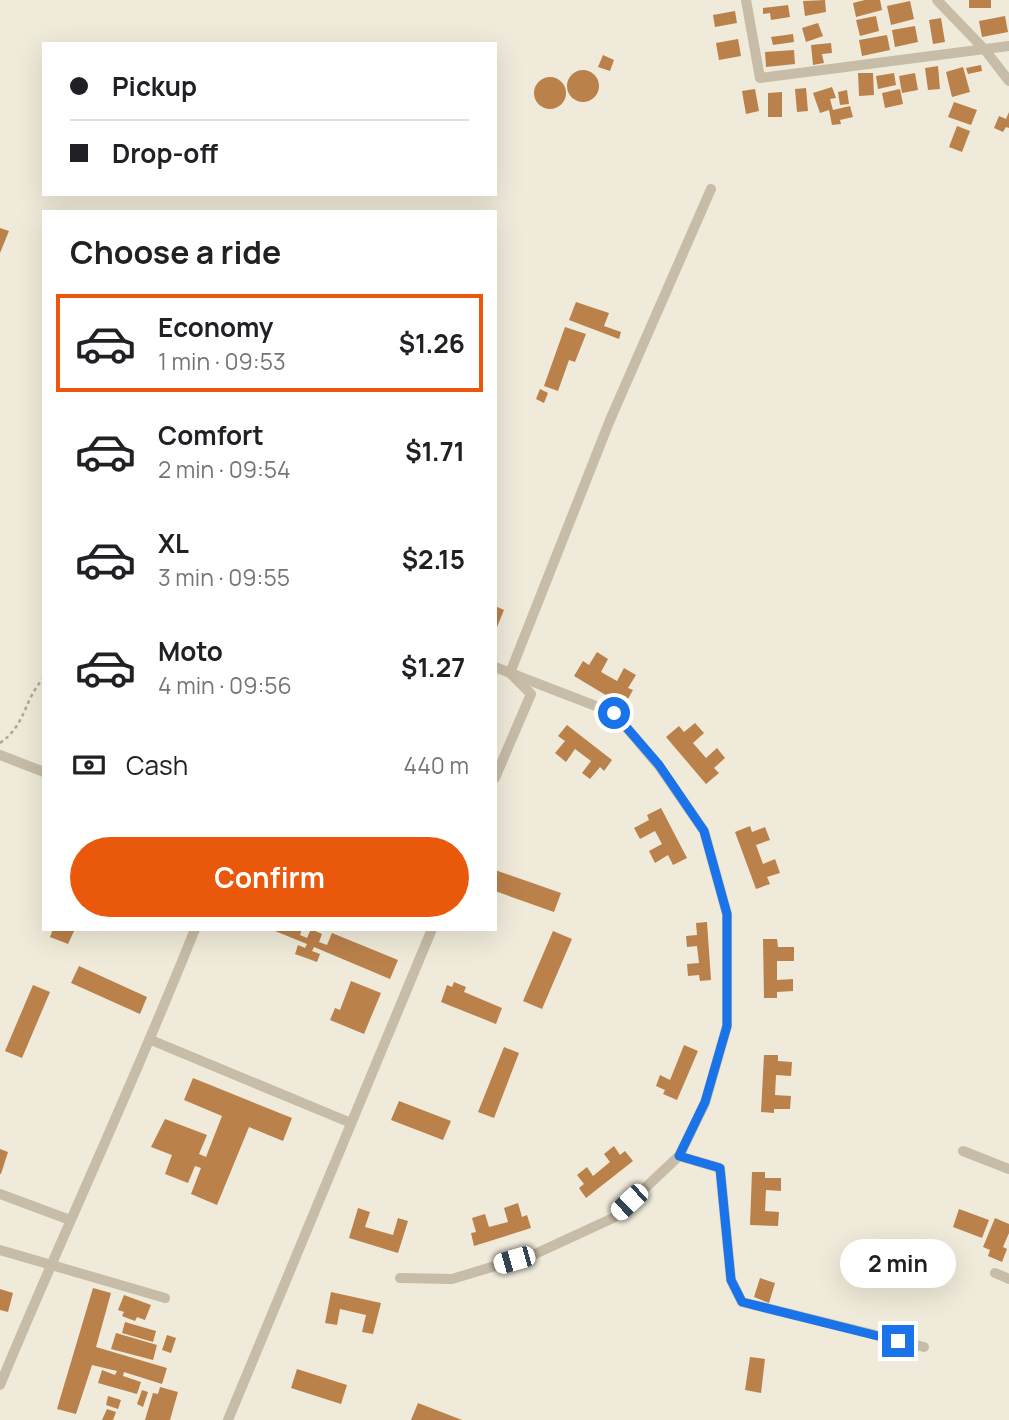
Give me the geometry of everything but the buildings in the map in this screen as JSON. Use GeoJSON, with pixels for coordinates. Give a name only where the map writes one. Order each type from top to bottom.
{"type":"FeatureCollection","features":[{"type":"Feature","properties":{"kind":"street"},"geometry":{"type":"LineString","coordinates":[[746,0],[760,78],[1009,46]]}},
{"type":"Feature","properties":{"kind":"street"},"geometry":{"type":"LineString","coordinates":[[937,0],[985,50],[1009,81]]}},
{"type":"Feature","properties":{"kind":"street"},"geometry":{"type":"LineString","coordinates":[[510,673],[610,420],[711,189]]}},
{"type":"Feature","properties":{"kind":"street"},"geometry":{"type":"LineString","coordinates":[[400,1278],[452,1279],[535,1254],[613,1218],[679,1156],[705,1102],[727,1026],[727,914],[704,831],[659,765],[614,713],[497,668]]}},
{"type":"Feature","properties":{"kind":"street"},"geometry":{"type":"LineString","coordinates":[[497,773],[531,694],[510,673]]}},
{"type":"Feature","properties":{"kind":"street"},"geometry":{"type":"LineString","coordinates":[[0,755],[42,771]]}},
{"type":"Feature","properties":{"kind":"street"},"geometry":{"type":"LineString","coordinates":[[0,1385],[50,1265],[151,1040],[194,931]]}},
{"type":"Feature","properties":{"kind":"street"},"geometry":{"type":"LineString","coordinates":[[228,1420],[431,931]]}},
{"type":"Feature","properties":{"kind":"street"},"geometry":{"type":"LineString","coordinates":[[151,1040],[351,1123]]}},
{"type":"Feature","properties":{"kind":"street"},"geometry":{"type":"LineString","coordinates":[[963,1151],[1009,1169]]}},
{"type":"Feature","properties":{"kind":"street"},"geometry":{"type":"LineString","coordinates":[[679,1156],[720,1168],[731,1280],[742,1302],[924,1347]]}},
{"type":"Feature","properties":{"kind":"street"},"geometry":{"type":"LineString","coordinates":[[0,1194],[70,1220]]}},
{"type":"Feature","properties":{"kind":"street"},"geometry":{"type":"LineString","coordinates":[[0,1250],[165,1298]]}},
{"type":"Feature","properties":{"kind":"street"},"geometry":{"type":"LineString","coordinates":[[995,1273],[1009,1279]]}},
{"type":"Feature","properties":{"kind":"path"},"geometry":{"type":"LineString","coordinates":[[0,743],[19,727],[34,688],[42,680]]}},
{"type":"Feature","properties":{"kind":"route"},"geometry":{"type":"LineString","coordinates":[[614,713],[659,765],[704,831],[727,914],[727,1026],[705,1102],[679,1156],[720,1168],[731,1280],[742,1302],[898,1341]]}}]}
